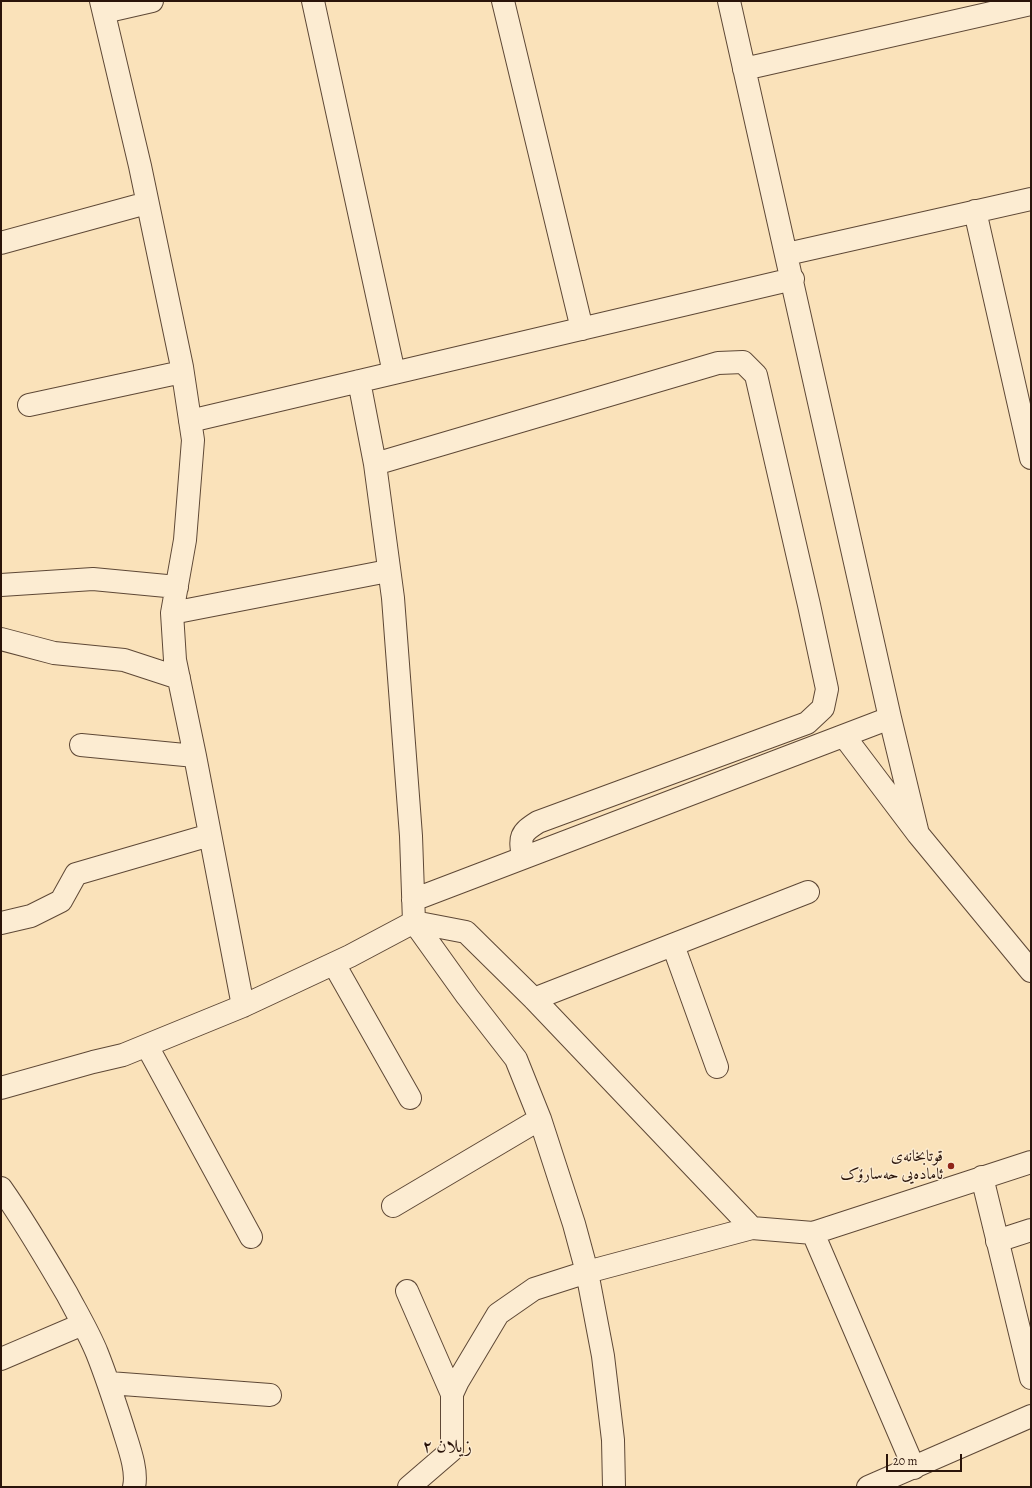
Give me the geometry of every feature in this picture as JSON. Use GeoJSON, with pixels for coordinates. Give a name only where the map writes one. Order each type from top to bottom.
{"type":"FeatureCollection","features":[{"type":"Feature","properties":{"kind":"street"},"geometry":{"type":"LineString","coordinates":[[152,1],[102,7],[147,203],[182,372],[193,440],[185,540],[172,613],[175,660],[243,1006]]}},
{"type":"Feature","properties":{"kind":"street"},"geometry":{"type":"LineString","coordinates":[[313,1],[394,373]]}},
{"type":"Feature","properties":{"kind":"street"},"geometry":{"type":"LineString","coordinates":[[503,1],[582,329]]}},
{"type":"Feature","properties":{"kind":"street"},"geometry":{"type":"LineString","coordinates":[[729,1],[793,280],[890,718],[918,834]]}},
{"type":"Feature","properties":{"kind":"street"},"geometry":{"type":"LineString","coordinates":[[744,69],[1031,4]]}},
{"type":"Feature","properties":{"kind":"street"},"geometry":{"type":"LineString","coordinates":[[787,254],[1031,198]]}},
{"type":"Feature","properties":{"kind":"street"},"geometry":{"type":"LineString","coordinates":[[1,243],[147,203]]}},
{"type":"Feature","properties":{"kind":"street"},"geometry":{"type":"LineString","coordinates":[[975,211],[1031,458]]}},
{"type":"Feature","properties":{"kind":"street"},"geometry":{"type":"LineString","coordinates":[[190,421],[793,280]]}},
{"type":"Feature","properties":{"kind":"street"},"geometry":{"type":"LineString","coordinates":[[375,464],[718,363],[743,362],[756,375],[828,689],[823,708],[807,723],[538,822],[525,830],[520,841],[523,858]]}},
{"type":"Feature","properties":{"kind":"street"},"geometry":{"type":"LineString","coordinates":[[29,405],[182,372]]}},
{"type":"Feature","properties":{"kind":"street"},"geometry":{"type":"LineString","coordinates":[[359,381],[375,464],[392,598],[411,836],[414,922],[466,996],[516,1059],[540,1119],[588,1272],[604,1356],[613,1440],[614,1487]]}},
{"type":"Feature","properties":{"kind":"street"},"geometry":{"type":"LineString","coordinates":[[172,613],[388,571]]}},
{"type":"Feature","properties":{"kind":"street"},"geometry":{"type":"LineString","coordinates":[[1,585],[93,579],[177,587]]}},
{"type":"Feature","properties":{"kind":"street"},"geometry":{"type":"LineString","coordinates":[[1,639],[54,653],[124,660],[179,678]]}},
{"type":"Feature","properties":{"kind":"street"},"geometry":{"type":"LineString","coordinates":[[413,900],[890,718]]}},
{"type":"Feature","properties":{"kind":"street"},"geometry":{"type":"LineString","coordinates":[[844,736],[918,834],[1031,971]]}},
{"type":"Feature","properties":{"kind":"street"},"geometry":{"type":"LineString","coordinates":[[81,746],[195,756]]}},
{"type":"Feature","properties":{"kind":"street"},"geometry":{"type":"LineString","coordinates":[[1,923],[30,916],[61,901],[76,874],[210,835]]}},
{"type":"Feature","properties":{"kind":"street"},"geometry":{"type":"LineString","coordinates":[[534,999],[808,892]]}},
{"type":"Feature","properties":{"kind":"street"},"geometry":{"type":"LineString","coordinates":[[1,1088],[123,1055],[147,1046],[243,1006],[334,964],[414,922],[466,932],[534,999],[752,1228]]}},
{"type":"Feature","properties":{"kind":"street"},"geometry":{"type":"LineString","coordinates":[[673,945],[717,1067]]}},
{"type":"Feature","properties":{"kind":"street"},"geometry":{"type":"LineString","coordinates":[[334,964],[410,1098]]}},
{"type":"Feature","properties":{"kind":"street"},"geometry":{"type":"LineString","coordinates":[[147,1046],[251,1237]]}},
{"type":"Feature","properties":{"kind":"street"},"geometry":{"type":"LineString","coordinates":[[393,1206],[540,1119]]}},
{"type":"Feature","properties":{"kind":"street"},"geometry":{"type":"LineString","coordinates":[[452,1394],[458,1381],[498,1314],[534,1289],[588,1272],[752,1228],[813,1233],[1031,1162]]}},
{"type":"Feature","properties":{"kind":"street"},"geometry":{"type":"LineString","coordinates":[[982,1177],[1031,1378]]}},
{"type":"Feature","properties":{"kind":"street"},"geometry":{"type":"LineString","coordinates":[[1,1188],[22,1220],[83,1324],[97,1352],[109,1383],[129,1450],[136,1478],[134,1487]]}},
{"type":"Feature","properties":{"kind":"street"},"geometry":{"type":"LineString","coordinates":[[997,1241],[1031,1230]]}},
{"type":"Feature","properties":{"kind":"street"},"geometry":{"type":"LineString","coordinates":[[813,1233],[914,1468]]}},
{"type":"Feature","properties":{"kind":"street"},"geometry":{"type":"LineString","coordinates":[[407,1291],[452,1394],[452,1450],[409,1487]]}},
{"type":"Feature","properties":{"kind":"street"},"geometry":{"type":"LineString","coordinates":[[1,1359],[83,1324]]}},
{"type":"Feature","properties":{"kind":"street"},"geometry":{"type":"LineString","coordinates":[[109,1383],[270,1395]]}},
{"type":"Feature","properties":{"kind":"street"},"geometry":{"type":"LineString","coordinates":[[868,1487],[1031,1416]]}},
{"type":"Feature","properties":{"kind":"place","name":"قوتابخانەی ئامادەیی حەسارۆک"},"geometry":{"type":"Point","coordinates":[951,1166]}},
{"type":"Feature","properties":{"kind":"district","name":"زیلان ٢"},"geometry":{"type":"Point","coordinates":[447,1448]}}]}
